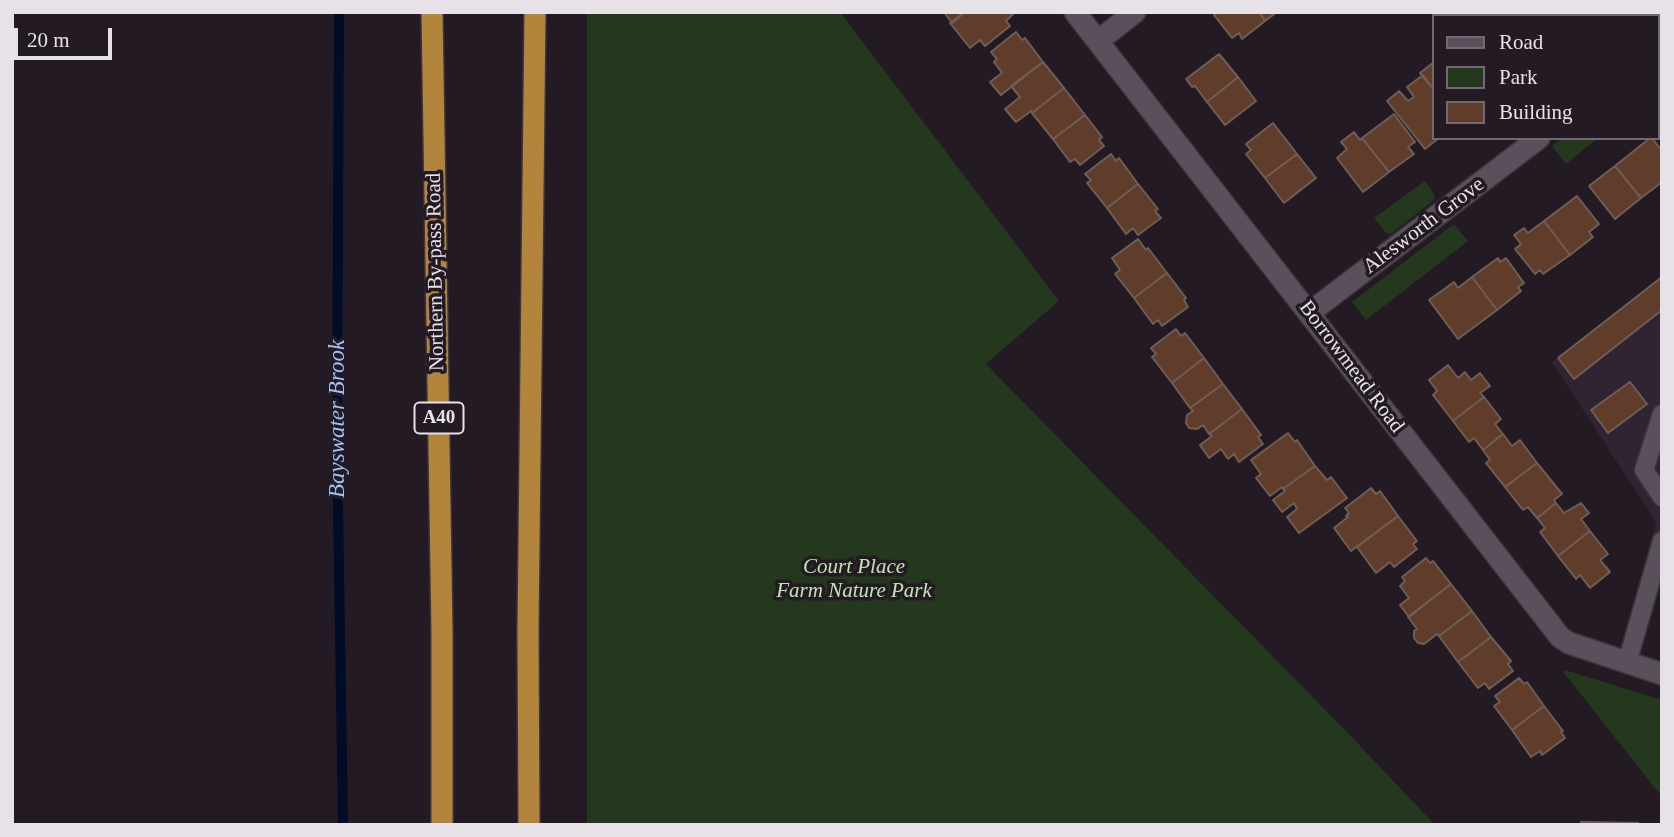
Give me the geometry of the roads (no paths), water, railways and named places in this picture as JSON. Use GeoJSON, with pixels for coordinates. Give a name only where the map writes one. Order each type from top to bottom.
{"type":"FeatureCollection","features":[{"type":"Feature","properties":{"kind":"highway","name":"Northern By-pass Road"},"geometry":{"type":"LineString","coordinates":[[432,12],[442,631],[442,825]]}},
{"type":"Feature","properties":{"kind":"highway"},"geometry":{"type":"LineString","coordinates":[[529,825],[528,631],[535,12]]}},
{"type":"Feature","properties":{"kind":"street","name":"Borrowmead Road"},"geometry":{"type":"LineString","coordinates":[[1075,12],[1560,637],[1569,643],[1662,674]]}},
{"type":"Feature","properties":{"kind":"street"},"geometry":{"type":"LineString","coordinates":[[1098,41],[1135,12]]}},
{"type":"Feature","properties":{"kind":"street","name":"Alesworth Grove"},"geometry":{"type":"LineString","coordinates":[[1309,313],[1536,140]]}},
{"type":"Feature","properties":{"kind":"lane"},"geometry":{"type":"LineString","coordinates":[[1662,414],[1644,470],[1662,497]]}},
{"type":"Feature","properties":{"kind":"lane"},"geometry":{"type":"LineString","coordinates":[[1627,663],[1662,541]]}},
{"type":"Feature","properties":{"kind":"waterway","name":"Bayswater Brook"},"geometry":{"type":"LineString","coordinates":[[339,12],[337,440],[343,825]]}},
{"type":"Feature","properties":{"kind":"park label","name":"Court Place Farm Nature Park"},"geometry":{"type":"Point","coordinates":[854,579]}}]}
